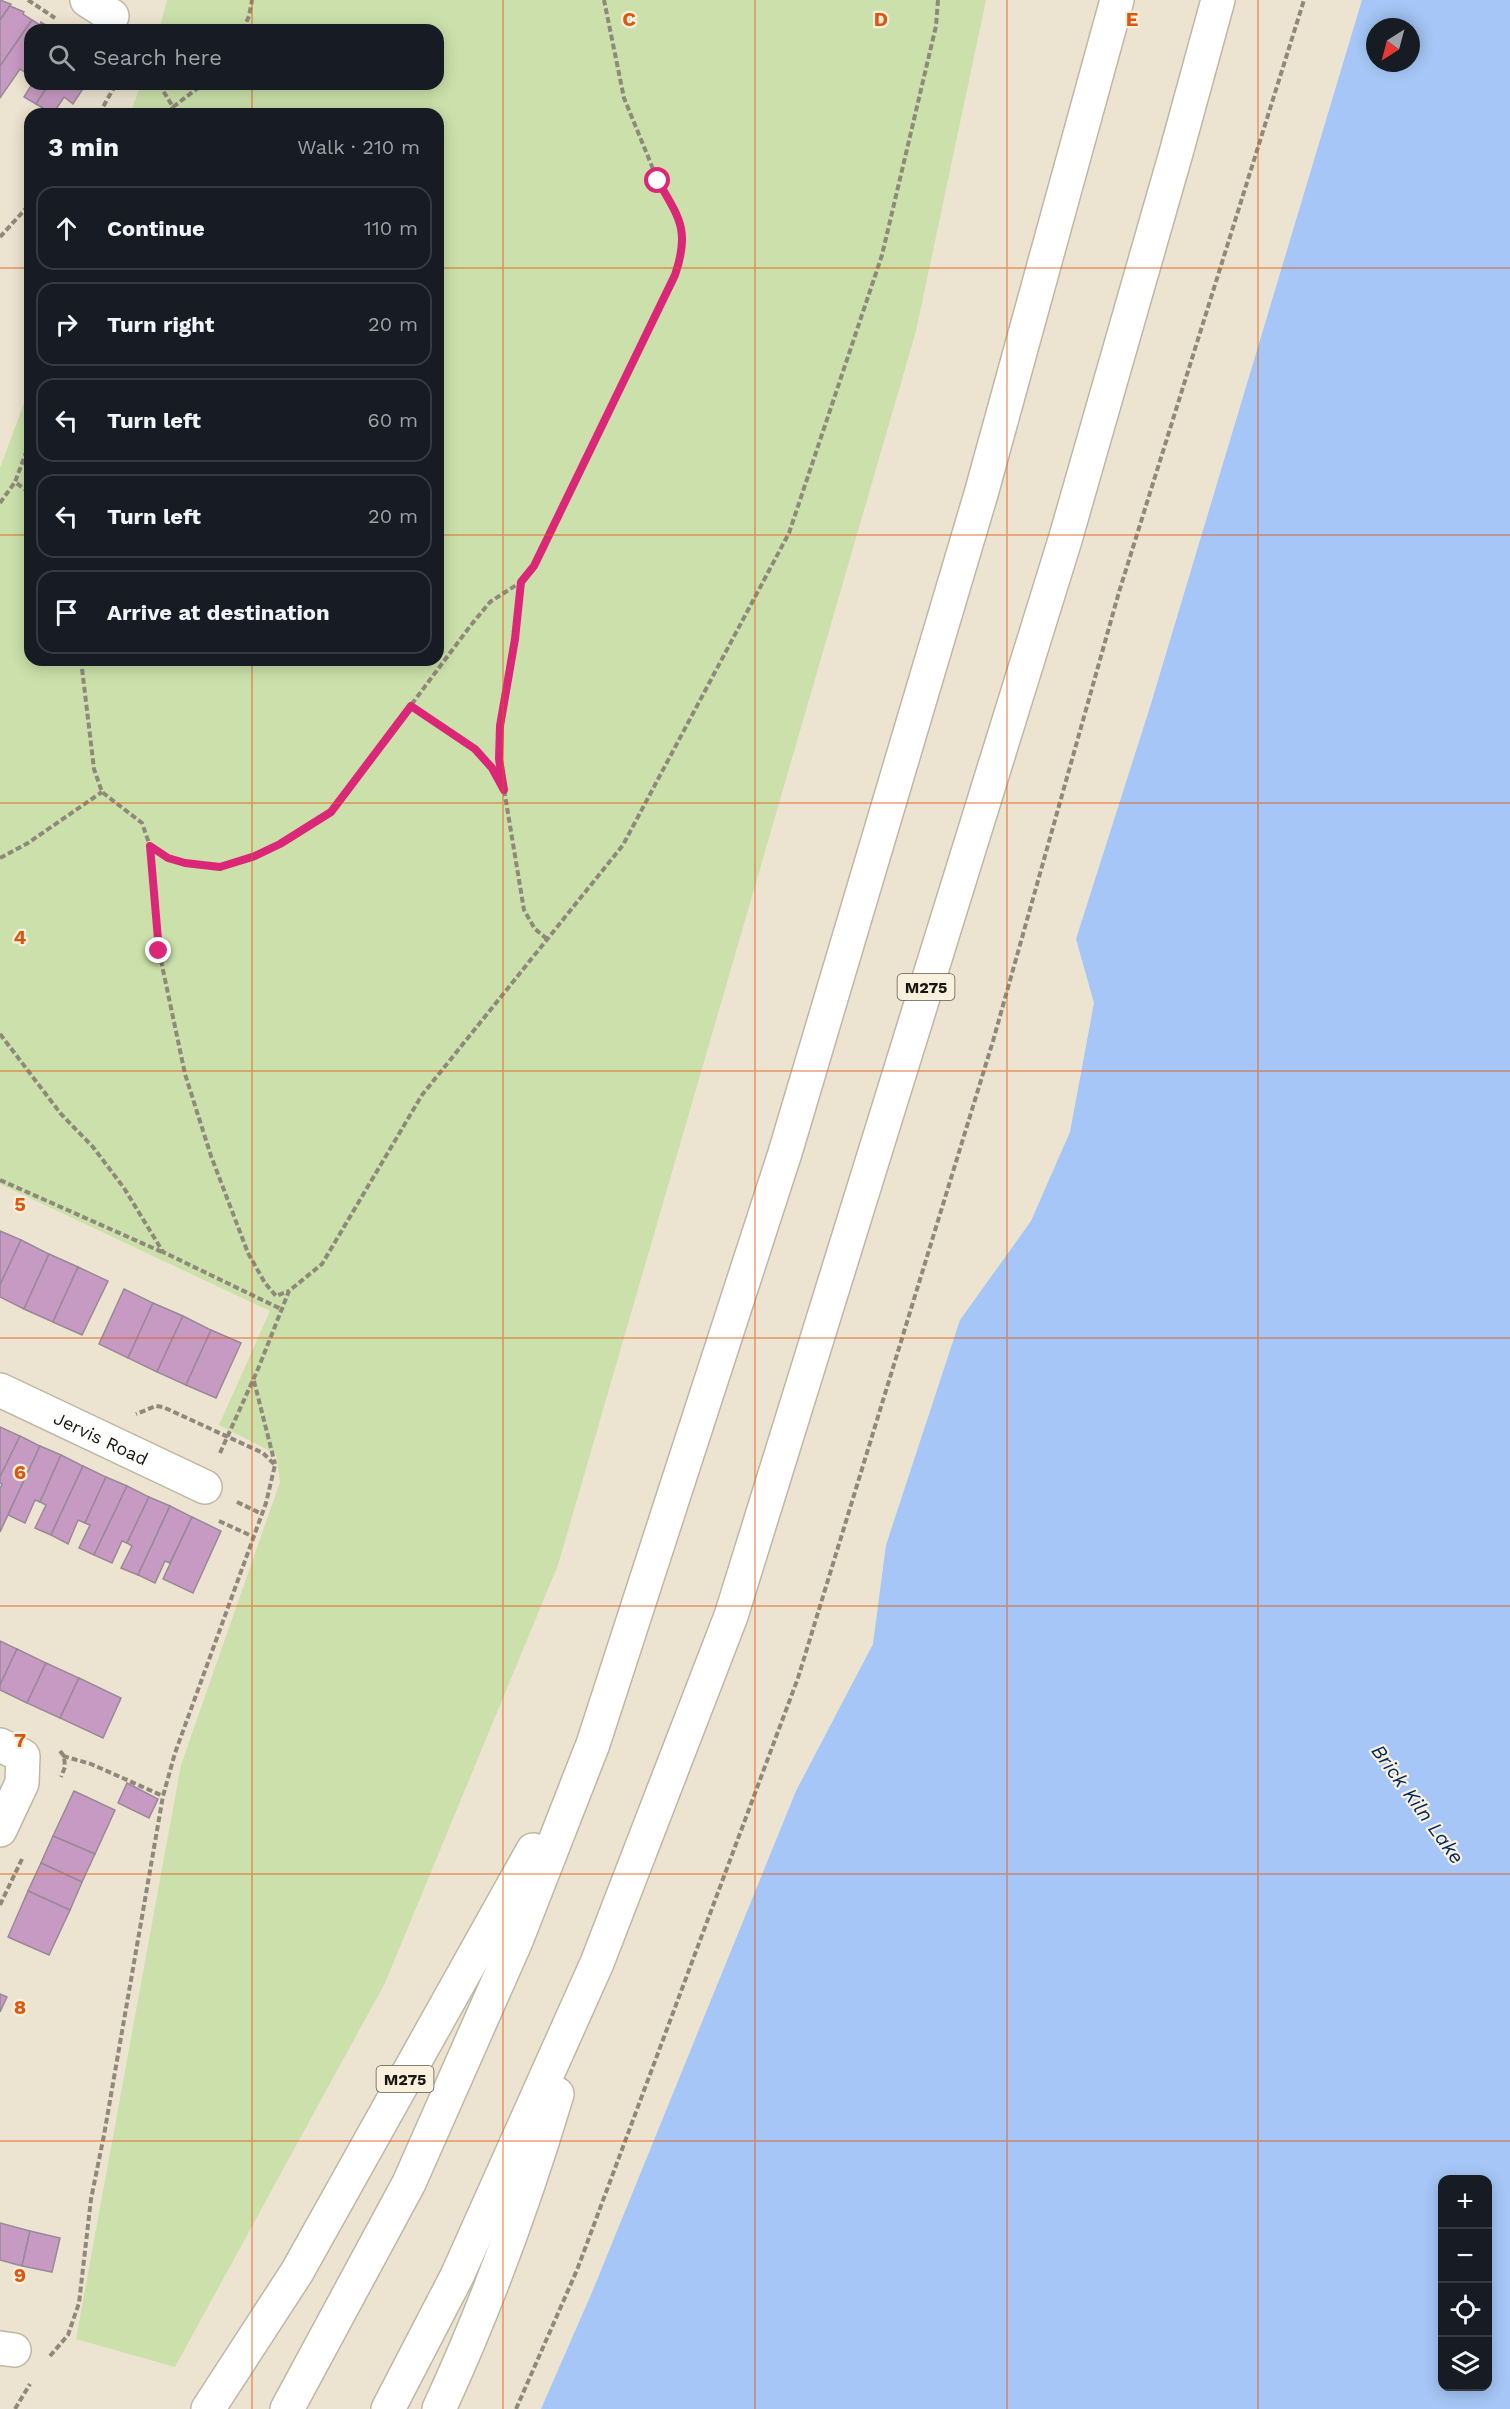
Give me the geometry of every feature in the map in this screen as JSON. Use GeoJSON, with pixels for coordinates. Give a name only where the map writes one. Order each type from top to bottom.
{"type":"FeatureCollection","features":[{"type":"Feature","properties":{"kind":"main road","name":"M275"},"geometry":{"type":"LineString","coordinates":[[287,2409],[409,2183],[516,1941],[593,1744],[785,1153],[981,494],[1117,0]]}},
{"type":"Feature","properties":{"kind":"main road","name":"M275"},"geometry":{"type":"LineString","coordinates":[[388,2409],[457,2276],[597,1963],[731,1616],[1062,552],[1218,0]]}},
{"type":"Feature","properties":{"kind":"main road","name":"Jervis Road"},"geometry":{"type":"LineString","coordinates":[[0,1390],[204,1487]]}},
{"type":"Feature","properties":{"kind":"main road","name":"M275"},"geometry":{"type":"LineString","coordinates":[[208,2409],[297,2272],[593,1744]]}},
{"type":"Feature","properties":{"kind":"main road"},"geometry":{"type":"LineString","coordinates":[[0,1830],[22,1783],[12,1750]]}},
{"type":"Feature","properties":{"kind":"main road","name":"M275"},"geometry":{"type":"LineString","coordinates":[[439,2409],[467,2346],[537,2162],[597,1963]]}},
{"type":"Feature","properties":{"kind":"path"},"geometry":{"type":"LineString","coordinates":[[28,0],[65,24]]}},
{"type":"Feature","properties":{"kind":"path"},"geometry":{"type":"LineString","coordinates":[[246,24],[252,0]]}},
{"type":"Feature","properties":{"kind":"path"},"geometry":{"type":"LineString","coordinates":[[444,661],[490,602],[521,582],[534,566],[675,275],[682,255],[684,238],[681,223],[658,181],[624,98],[604,0]]}},
{"type":"Feature","properties":{"kind":"path"},"geometry":{"type":"LineString","coordinates":[[82,666],[94,769],[102,792],[142,823],[150,846],[159,951],[185,1074],[211,1156],[249,1253],[265,1283],[276,1296],[289,1291],[321,1264],[422,1095],[623,845],[789,533],[882,255],[936,26],[938,0]]}},
{"type":"Feature","properties":{"kind":"path"},"geometry":{"type":"LineString","coordinates":[[516,2409],[577,2270],[798,1678],[993,1041],[1119,592],[1304,0]]}},
{"type":"Feature","properties":{"kind":"path"},"geometry":{"type":"LineString","coordinates":[[102,108],[113,90]]}},
{"type":"Feature","properties":{"kind":"path"},"geometry":{"type":"LineString","coordinates":[[163,90],[173,107],[195,90]]}},
{"type":"Feature","properties":{"kind":"path"},"geometry":{"type":"LineString","coordinates":[[0,237],[24,211]]}},
{"type":"Feature","properties":{"kind":"path"},"geometry":{"type":"LineString","coordinates":[[0,503],[15,482],[24,458]]}},
{"type":"Feature","properties":{"kind":"path"},"geometry":{"type":"LineString","coordinates":[[15,482],[24,489]]}},
{"type":"Feature","properties":{"kind":"path"},"geometry":{"type":"LineString","coordinates":[[521,582],[515,639],[500,726],[499,759],[524,910],[535,930],[547,939]]}},
{"type":"Feature","properties":{"kind":"path"},"geometry":{"type":"LineString","coordinates":[[150,846],[168,858],[185,863],[220,867],[255,856],[280,844],[331,812],[441,666]]}},
{"type":"Feature","properties":{"kind":"path"},"geometry":{"type":"LineString","coordinates":[[411,706],[475,749],[492,768],[504,790]]}},
{"type":"Feature","properties":{"kind":"path"},"geometry":{"type":"LineString","coordinates":[[0,858],[28,843],[102,792]]}},
{"type":"Feature","properties":{"kind":"path"},"geometry":{"type":"LineString","coordinates":[[0,1034],[61,1114],[93,1147],[124,1188],[163,1252]]}},
{"type":"Feature","properties":{"kind":"path"},"geometry":{"type":"LineString","coordinates":[[0,1180],[163,1252],[283,1310]]}},
{"type":"Feature","properties":{"kind":"path"},"geometry":{"type":"LineString","coordinates":[[275,1465],[263,1453],[227,1436],[254,1380],[289,1291]]}},
{"type":"Feature","properties":{"kind":"path"},"geometry":{"type":"LineString","coordinates":[[68,2335],[79,2303],[91,2199],[163,1796],[175,1753],[266,1503],[275,1465],[254,1380]]}},
{"type":"Feature","properties":{"kind":"path"},"geometry":{"type":"LineString","coordinates":[[12,1750],[64,1756],[91,1764],[163,1796]]}},
{"type":"Feature","properties":{"kind":"green space"},"geometry":{"type":"Polygon","coordinates":[[[167,0],[986,0],[916,331],[558,1565],[385,1983],[175,2367],[76,2339],[181,1765],[280,1482],[276,1454],[219,1425],[270,1311],[0,1184],[0,468],[24,403],[24,666],[444,666],[444,108],[132,108],[139,90],[444,90],[444,24],[161,24],[167,0]]]}},
{"type":"Feature","properties":{"kind":"water","name":"Brick Kiln Lake"},"geometry":{"type":"Polygon","coordinates":[[[1362,0],[1510,0],[1510,2409],[541,2409],[593,2290],[796,1791],[873,1644],[886,1545],[960,1320],[1031,1221],[1070,1132],[1094,1003],[1076,939],[1150,707],[1362,0]]]}},
{"type":"Feature","properties":{"kind":"building"},"geometry":{"type":"Polygon","coordinates":[[[0,0],[11,4],[0,20],[0,0]]]}},
{"type":"Feature","properties":{"kind":"building"},"geometry":{"type":"Polygon","coordinates":[[[10,6],[24,12],[23,14],[32,20],[29,24],[24,24],[24,32],[0,66],[0,20],[10,6]]]}},
{"type":"Feature","properties":{"kind":"building"},"geometry":{"type":"Polygon","coordinates":[[[24,32],[24,72],[20,69],[0,98],[0,66],[24,32]]]}},
{"type":"Feature","properties":{"kind":"building"},"geometry":{"type":"Polygon","coordinates":[[[28,90],[45,90],[36,104],[24,97],[28,90]]]}},
{"type":"Feature","properties":{"kind":"building"},"geometry":{"type":"Polygon","coordinates":[[[45,90],[82,90],[73,104],[64,97],[57,108],[43,108],[36,104],[45,90]]]}},
{"type":"Feature","properties":{"kind":"building"},"geometry":{"type":"Polygon","coordinates":[[[0,1231],[21,1240],[0,1285],[0,1231]]]}},
{"type":"Feature","properties":{"kind":"building"},"geometry":{"type":"Polygon","coordinates":[[[21,1240],[49,1254],[24,1309],[0,1297],[0,1285],[21,1240]]]}},
{"type":"Feature","properties":{"kind":"building"},"geometry":{"type":"Polygon","coordinates":[[[49,1254],[78,1267],[53,1322],[24,1309],[49,1254]]]}},
{"type":"Feature","properties":{"kind":"building"},"geometry":{"type":"Polygon","coordinates":[[[78,1267],[108,1281],[82,1335],[53,1322],[78,1267]]]}},
{"type":"Feature","properties":{"kind":"building"},"geometry":{"type":"Polygon","coordinates":[[[124,1289],[153,1303],[128,1358],[99,1344],[124,1289]]]}},
{"type":"Feature","properties":{"kind":"building"},"geometry":{"type":"Polygon","coordinates":[[[153,1303],[183,1316],[157,1372],[128,1358],[153,1303]]]}},
{"type":"Feature","properties":{"kind":"building"},"geometry":{"type":"Polygon","coordinates":[[[183,1316],[211,1330],[186,1385],[157,1372],[183,1316]]]}},
{"type":"Feature","properties":{"kind":"building"},"geometry":{"type":"Polygon","coordinates":[[[211,1330],[241,1343],[216,1398],[186,1385],[211,1330]]]}},
{"type":"Feature","properties":{"kind":"building"},"geometry":{"type":"Polygon","coordinates":[[[0,1427],[20,1436],[0,1477],[0,1427]]]}},
{"type":"Feature","properties":{"kind":"building"},"geometry":{"type":"Polygon","coordinates":[[[20,1436],[40,1446],[0,1532],[2,1484],[0,1477],[20,1436]]]}},
{"type":"Feature","properties":{"kind":"building"},"geometry":{"type":"Polygon","coordinates":[[[40,1446],[61,1455],[40,1502],[35,1500],[25,1523],[8,1515],[40,1446]]]}},
{"type":"Feature","properties":{"kind":"building"},"geometry":{"type":"Polygon","coordinates":[[[61,1455],[83,1466],[51,1535],[35,1528],[46,1505],[40,1502],[61,1455]]]}},
{"type":"Feature","properties":{"kind":"building"},"geometry":{"type":"Polygon","coordinates":[[[83,1466],[106,1477],[85,1523],[78,1520],[68,1544],[51,1535],[83,1466]]]}},
{"type":"Feature","properties":{"kind":"building"},"geometry":{"type":"Polygon","coordinates":[[[106,1477],[127,1486],[94,1555],[79,1548],[90,1525],[85,1523],[106,1477]]]}},
{"type":"Feature","properties":{"kind":"building"},"geometry":{"type":"Polygon","coordinates":[[[127,1486],[149,1497],[127,1543],[122,1541],[112,1563],[94,1555],[127,1486]]]}},
{"type":"Feature","properties":{"kind":"building"},"geometry":{"type":"Polygon","coordinates":[[[149,1497],[170,1506],[138,1575],[121,1568],[132,1546],[127,1543],[149,1497]]]}},
{"type":"Feature","properties":{"kind":"building"},"geometry":{"type":"Polygon","coordinates":[[[170,1506],[192,1517],[170,1563],[165,1561],[155,1583],[138,1575],[170,1506]]]}},
{"type":"Feature","properties":{"kind":"building"},"geometry":{"type":"Polygon","coordinates":[[[192,1517],[221,1531],[193,1593],[163,1579],[192,1517]]]}},
{"type":"Feature","properties":{"kind":"building"},"geometry":{"type":"Polygon","coordinates":[[[0,1641],[17,1649],[0,1685],[0,1641]]]}},
{"type":"Feature","properties":{"kind":"building"},"geometry":{"type":"Polygon","coordinates":[[[17,1649],[46,1663],[27,1703],[0,1690],[0,1685],[17,1649]]]}},
{"type":"Feature","properties":{"kind":"building"},"geometry":{"type":"Polygon","coordinates":[[[46,1663],[79,1678],[60,1718],[27,1703],[46,1663]]]}},
{"type":"Feature","properties":{"kind":"building"},"geometry":{"type":"Polygon","coordinates":[[[79,1678],[121,1698],[103,1738],[60,1718],[79,1678]]]}},
{"type":"Feature","properties":{"kind":"building"},"geometry":{"type":"Polygon","coordinates":[[[127,1783],[158,1799],[149,1818],[118,1803],[127,1783]]]}},
{"type":"Feature","properties":{"kind":"building"},"geometry":{"type":"Polygon","coordinates":[[[74,1791],[115,1810],[95,1854],[53,1836],[74,1791]]]}},
{"type":"Feature","properties":{"kind":"building"},"geometry":{"type":"Polygon","coordinates":[[[53,1836],[95,1854],[82,1882],[41,1863],[53,1836]]]}},
{"type":"Feature","properties":{"kind":"building"},"geometry":{"type":"Polygon","coordinates":[[[41,1863],[82,1882],[70,1910],[28,1891],[41,1863]]]}},
{"type":"Feature","properties":{"kind":"building"},"geometry":{"type":"Polygon","coordinates":[[[28,1891],[70,1910],[49,1955],[8,1937],[28,1891]]]}},
{"type":"Feature","properties":{"kind":"building"},"geometry":{"type":"Polygon","coordinates":[[[0,1994],[7,1997],[0,2012],[0,1994]]]}},
{"type":"Feature","properties":{"kind":"building"},"geometry":{"type":"Polygon","coordinates":[[[0,2223],[30,2231],[22,2266],[0,2260],[0,2223]]]}},
{"type":"Feature","properties":{"kind":"building"},"geometry":{"type":"Polygon","coordinates":[[[30,2231],[60,2238],[52,2272],[22,2266],[30,2231]]]}},
{"type":"Feature","properties":{"kind":"route"},"geometry":{"type":"LineString","coordinates":[[159,951],[150,846],[168,858],[185,863],[220,867],[255,856],[280,844],[331,812],[411,706],[475,749],[492,768],[504,790],[499,759],[500,726],[515,639],[521,582],[534,566],[675,275],[682,255],[684,238],[681,223],[658,181]]}}]}
